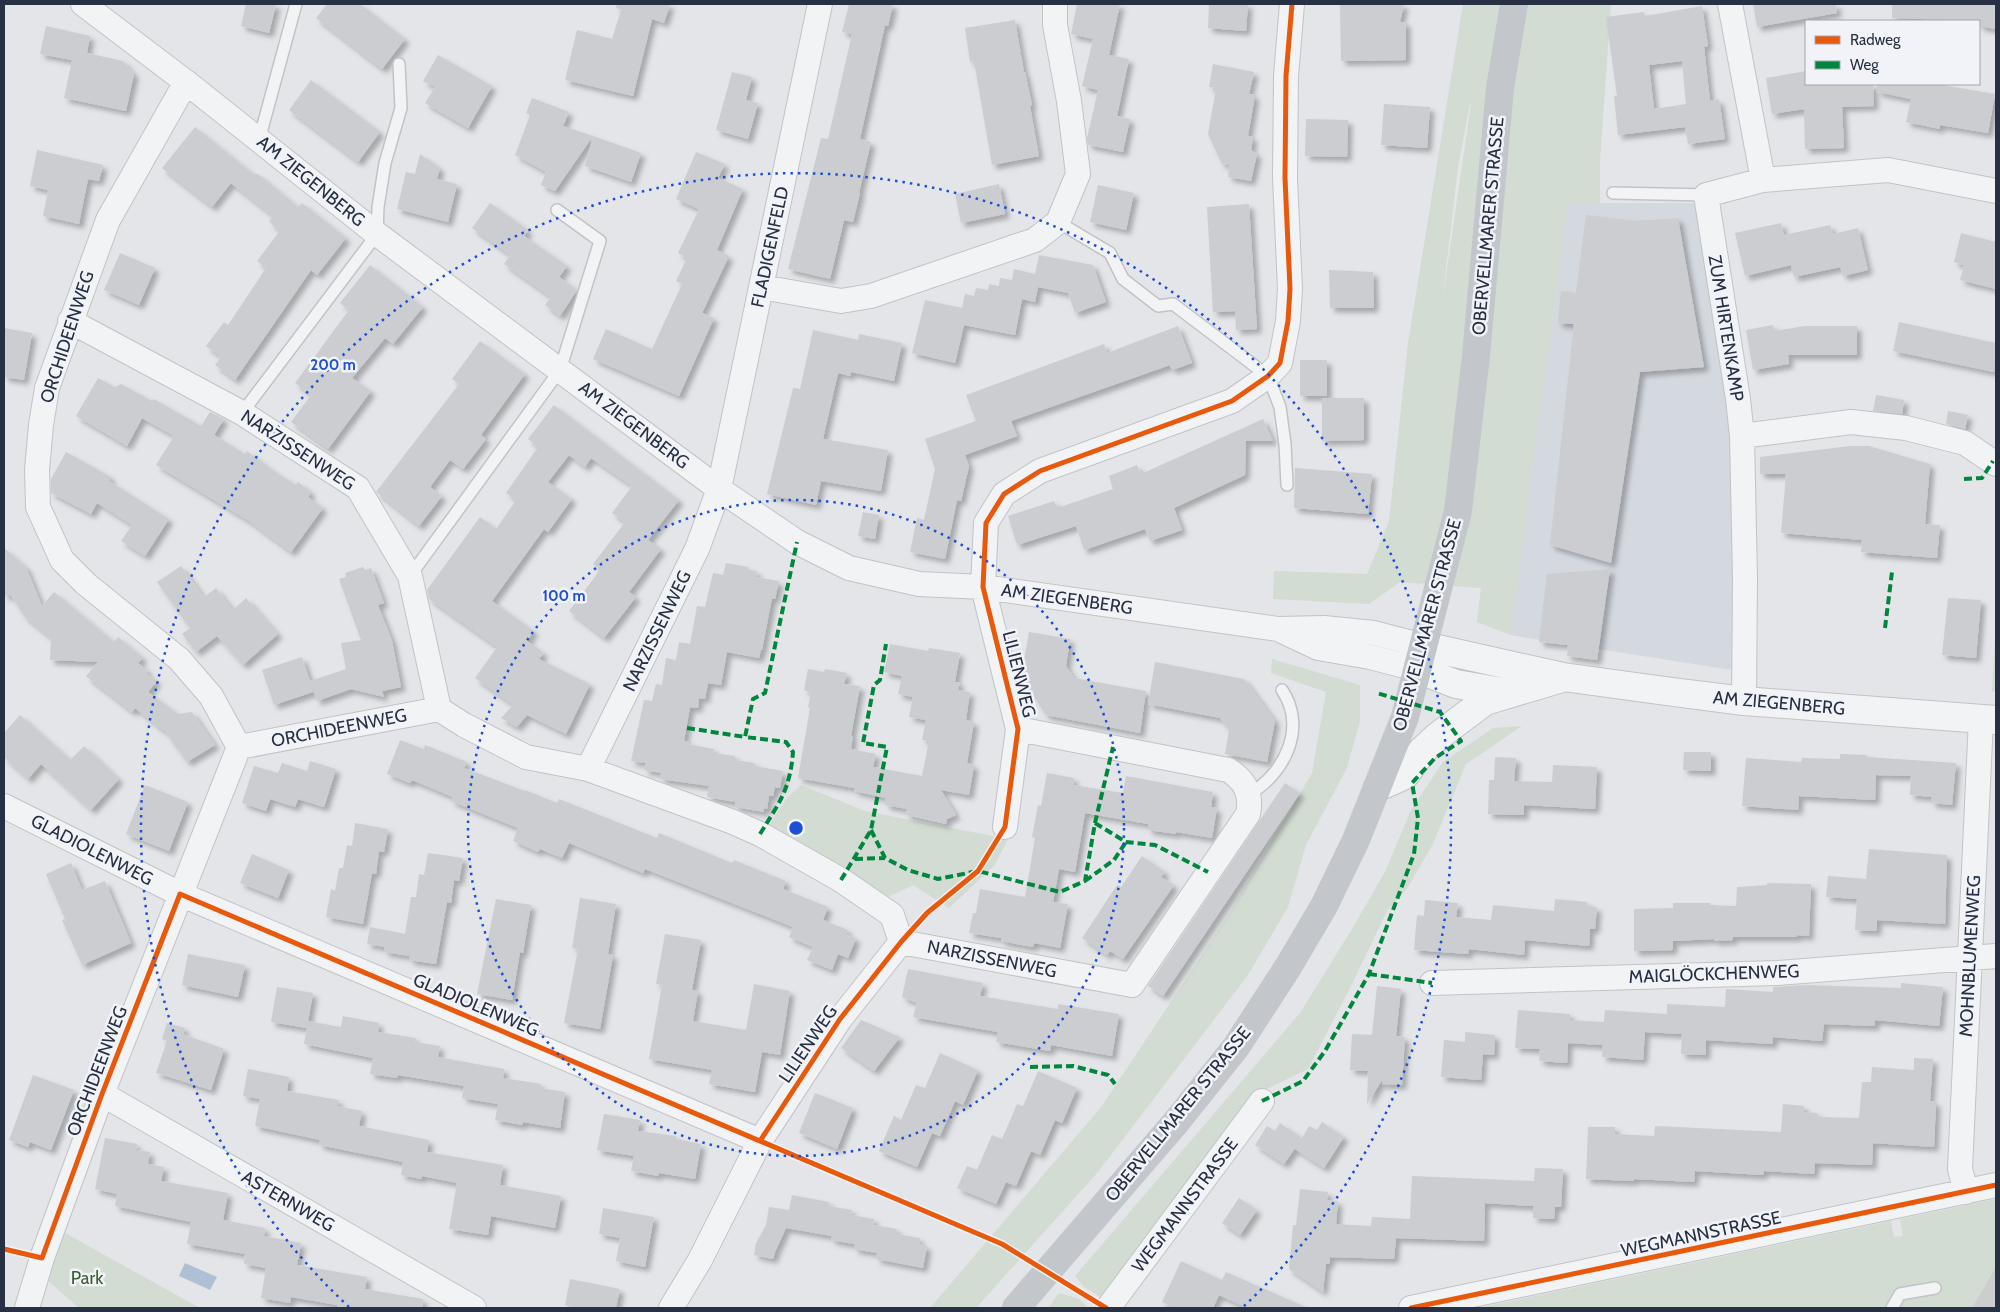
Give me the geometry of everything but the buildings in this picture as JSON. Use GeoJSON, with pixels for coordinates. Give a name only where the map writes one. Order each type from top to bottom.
{"type":"FeatureCollection","features":[{"type":"Feature","properties":{"kind":"main road","name":"OBERVELLMARER STRASSE"},"geometry":{"type":"LineString","coordinates":[[1016,1308],[1177,1121],[1236,1047],[1288,967],[1324,906],[1356,840],[1405,717],[1458,511],[1476,356],[1500,88],[1514,4]]}},
{"type":"Feature","properties":{"kind":"street","name":"AM ZIEGENBERG"},"geometry":{"type":"LineString","coordinates":[[83,4],[186,82],[376,234],[719,489],[789,538],[849,568],[918,584],[983,587],[1278,629],[1324,628],[1374,633],[1421,658],[1744,701],[1989,719]]}},
{"type":"Feature","properties":{"kind":"street","name":"FLADIGENFELD"},"geometry":{"type":"LineString","coordinates":[[719,489],[820,4]]}},
{"type":"Feature","properties":{"kind":"street"},"geometry":{"type":"LineString","coordinates":[[762,287],[841,301],[872,296],[1035,240],[1058,222],[1078,174],[1069,101],[1055,25],[1055,4]]}},
{"type":"Feature","properties":{"kind":"street"},"geometry":{"type":"LineString","coordinates":[[1268,376],[1280,363],[1288,321],[1290,289],[1285,178],[1286,76],[1292,4]]}},
{"type":"Feature","properties":{"kind":"street"},"geometry":{"type":"LineString","coordinates":[[1730,4],[1763,180]]}},
{"type":"Feature","properties":{"kind":"street","name":"ORCHIDEENWEG"},"geometry":{"type":"LineString","coordinates":[[186,82],[108,220],[70,321],[47,388],[37,470],[38,507],[62,560],[86,584],[179,660],[211,696],[239,747]]}},
{"type":"Feature","properties":{"kind":"street"},"geometry":{"type":"LineString","coordinates":[[1706,195],[1763,180],[1888,170],[1996,191]]}},
{"type":"Feature","properties":{"kind":"street","name":"ZUM HIRTENKAMP"},"geometry":{"type":"LineString","coordinates":[[1706,195],[1738,399],[1742,436],[1744,701]]}},
{"type":"Feature","properties":{"kind":"street","name":"NARZISSENWEG"},"geometry":{"type":"LineString","coordinates":[[70,321],[242,413],[358,488],[410,576],[439,709]]}},
{"type":"Feature","properties":{"kind":"street","name":"LILIENWEG"},"geometry":{"type":"LineString","coordinates":[[1004,827],[1018,729],[983,587],[986,523],[1004,494],[1040,471],[1232,401],[1268,376]]}},
{"type":"Feature","properties":{"kind":"street"},"geometry":{"type":"LineString","coordinates":[[1742,436],[1851,422],[1906,428],[1965,443],[1996,464]]}},
{"type":"Feature","properties":{"kind":"street","name":"NARZISSENWEG"},"geometry":{"type":"LineString","coordinates":[[588,769],[697,549],[719,489]]}},
{"type":"Feature","properties":{"kind":"street"},"geometry":{"type":"LineString","coordinates":[[1421,658],[1456,684],[1508,693]]}},
{"type":"Feature","properties":{"kind":"street"},"geometry":{"type":"LineString","coordinates":[[1378,787],[1405,775],[1422,751],[1485,701],[1563,677]]}},
{"type":"Feature","properties":{"kind":"street","name":"ORCHIDEENWEG"},"geometry":{"type":"LineString","coordinates":[[239,747],[439,709]]}},
{"type":"Feature","properties":{"kind":"street"},"geometry":{"type":"LineString","coordinates":[[439,709],[464,725],[526,757],[588,769],[733,822],[760,834],[841,880],[892,915],[901,942]]}},
{"type":"Feature","properties":{"kind":"street","name":"MOHNBLUMENWEG"},"geometry":{"type":"LineString","coordinates":[[1966,1192],[1960,1169],[1970,958],[1989,719]]}},
{"type":"Feature","properties":{"kind":"street","name":"LILIENWEG"},"geometry":{"type":"LineString","coordinates":[[1018,729],[1221,768],[1238,776],[1245,784],[1249,794]]}},
{"type":"Feature","properties":{"kind":"street","name":"ORCHIDEENWEG"},"geometry":{"type":"LineString","coordinates":[[27,1308],[42,1258],[102,1094],[239,747]]}},
{"type":"Feature","properties":{"kind":"street","name":"NARZISSENWEG"},"geometry":{"type":"LineString","coordinates":[[901,942],[1132,985],[1248,814],[1249,794]]}},
{"type":"Feature","properties":{"kind":"street","name":"GLADIOLENWEG"},"geometry":{"type":"LineString","coordinates":[[4,806],[180,894],[760,1140]]}},
{"type":"Feature","properties":{"kind":"street","name":"LILIENWEG"},"geometry":{"type":"LineString","coordinates":[[671,1308],[700,1260],[760,1140],[840,1019],[901,942]]}},
{"type":"Feature","properties":{"kind":"street","name":"MAIGLÖCKCHENWEG"},"geometry":{"type":"LineString","coordinates":[[1432,983],[1777,973],[1996,956]]}},
{"type":"Feature","properties":{"kind":"street","name":"ASTERNWEG"},"geometry":{"type":"LineString","coordinates":[[102,1094],[474,1308]]}},
{"type":"Feature","properties":{"kind":"street","name":"WEGMANNSTRASSE"},"geometry":{"type":"LineString","coordinates":[[1108,1308],[1262,1101]]}},
{"type":"Feature","properties":{"kind":"street","name":"WEGMANNSTRASSE"},"geometry":{"type":"LineString","coordinates":[[1411,1308],[1996,1185]]}},
{"type":"Feature","properties":{"kind":"lane"},"geometry":{"type":"LineString","coordinates":[[259,140],[296,4]]}},
{"type":"Feature","properties":{"kind":"lane"},"geometry":{"type":"LineString","coordinates":[[242,413],[376,234],[385,163],[401,108],[399,64]]}},
{"type":"Feature","properties":{"kind":"lane"},"geometry":{"type":"LineString","coordinates":[[1613,193],[1706,195]]}},
{"type":"Feature","properties":{"kind":"lane"},"geometry":{"type":"LineString","coordinates":[[410,576],[560,370],[600,241],[557,210]]}},
{"type":"Feature","properties":{"kind":"lane"},"geometry":{"type":"LineString","coordinates":[[1058,222],[1110,253],[1123,279],[1158,306],[1173,304],[1268,376],[1280,407],[1285,444],[1287,486]]}},
{"type":"Feature","properties":{"kind":"lane"},"geometry":{"type":"LineString","coordinates":[[1249,794],[1261,787],[1275,773],[1292,741],[1293,713],[1289,701],[1282,690]]}},
{"type":"Feature","properties":{"kind":"lane"},"geometry":{"type":"LineString","coordinates":[[1892,1308],[1900,1294],[1935,1288]]}},
{"type":"Feature","properties":{"kind":"shaded area"},"geometry":{"type":"Polygon","coordinates":[[[1568,203],[1696,203],[1732,404],[1732,670],[1510,635],[1568,203]]]}},
{"type":"Feature","properties":{"kind":"green space"},"geometry":{"type":"Polygon","coordinates":[[[1463,4],[1611,4],[1600,161],[1600,204],[1568,203],[1510,635],[1477,622],[1481,588],[1400,582],[1369,604],[1273,599],[1274,571],[1367,574],[1389,521],[1408,343],[1463,4]],[[1471,104],[1458,167],[1442,303],[1471,104]]]}},
{"type":"Feature","properties":{"kind":"green space"},"geometry":{"type":"Polygon","coordinates":[[[1996,623],[1996,692],[1992,691],[1996,623]]]}},
{"type":"Feature","properties":{"kind":"green space"},"geometry":{"type":"Polygon","coordinates":[[[1272,659],[1360,685],[1360,721],[1347,768],[1306,845],[1288,907],[1248,975],[1098,1172],[976,1308],[930,1308],[1102,1106],[1229,914],[1312,773],[1326,692],[1271,673],[1272,659]]]}},
{"type":"Feature","properties":{"kind":"green space"},"geometry":{"type":"Polygon","coordinates":[[[1522,726],[1466,764],[1433,844],[1407,889],[1387,911],[1308,1069],[1261,1092],[1102,1298],[1084,1287],[1075,1276],[1300,1013],[1386,870],[1411,810],[1443,762],[1493,728],[1522,726]]]}},
{"type":"Feature","properties":{"kind":"green space"},"geometry":{"type":"Polygon","coordinates":[[[801,785],[865,811],[1008,839],[994,866],[949,908],[913,885],[886,898],[766,830],[786,799],[801,785]]]}},
{"type":"Feature","properties":{"kind":"green space"},"geometry":{"type":"Polygon","coordinates":[[[1996,1199],[1996,1308],[1478,1308],[1891,1221],[1894,1237],[1903,1236],[1900,1219],[1996,1199]]]}},
{"type":"Feature","properties":{"kind":"green space","name":"Park"},"geometry":{"type":"Polygon","coordinates":[[[65,1233],[200,1308],[79,1308],[46,1279],[65,1233]]]}},
{"type":"Feature","properties":{"kind":"green space"},"geometry":{"type":"Polygon","coordinates":[[[1059,1293],[1077,1298],[1086,1305],[1086,1308],[1048,1308],[1059,1293]]]}},
{"type":"Feature","properties":{"kind":"water"},"geometry":{"type":"Polygon","coordinates":[[[185,1263],[217,1277],[210,1290],[179,1276],[185,1263]]]}},
{"type":"Feature","properties":{"kind":"marked path"},"geometry":{"type":"LineString","coordinates":[[1964,479],[1982,478],[1993,461]]}},
{"type":"Feature","properties":{"kind":"marked path"},"geometry":{"type":"LineString","coordinates":[[760,834],[782,796],[789,776],[793,752],[786,742],[745,737],[753,699],[765,693],[797,542]]}},
{"type":"Feature","properties":{"kind":"marked path"},"geometry":{"type":"LineString","coordinates":[[1885,628],[1892,572]]}},
{"type":"Feature","properties":{"kind":"marked path"},"geometry":{"type":"LineString","coordinates":[[841,880],[871,830],[887,747],[863,743],[874,685],[880,680],[886,644]]}},
{"type":"Feature","properties":{"kind":"marked path"},"geometry":{"type":"LineString","coordinates":[[1262,1101],[1303,1081],[1325,1051],[1369,974],[1414,854],[1418,818],[1412,783],[1435,758],[1461,741],[1440,712],[1377,693]]}},
{"type":"Feature","properties":{"kind":"marked path"},"geometry":{"type":"LineString","coordinates":[[687,728],[745,737]]}},
{"type":"Feature","properties":{"kind":"marked path"},"geometry":{"type":"LineString","coordinates":[[871,830],[885,858],[908,870],[938,879],[978,871],[1060,892],[1085,881],[1095,823],[1113,747]]}},
{"type":"Feature","properties":{"kind":"marked path"},"geometry":{"type":"LineString","coordinates":[[1095,823],[1126,842],[1155,845],[1208,872]]}},
{"type":"Feature","properties":{"kind":"marked path"},"geometry":{"type":"LineString","coordinates":[[1085,881],[1114,860],[1126,842]]}},
{"type":"Feature","properties":{"kind":"marked path"},"geometry":{"type":"LineString","coordinates":[[855,859],[885,858]]}},
{"type":"Feature","properties":{"kind":"marked path"},"geometry":{"type":"LineString","coordinates":[[1369,974],[1432,983]]}},
{"type":"Feature","properties":{"kind":"marked path"},"geometry":{"type":"LineString","coordinates":[[1030,1067],[1073,1066],[1108,1075],[1115,1084]]}},
{"type":"Feature","properties":{"kind":"cycle path"},"geometry":{"type":"LineString","coordinates":[[760,1141],[840,1019],[901,942],[927,913],[978,871],[1005,827],[1018,729],[983,587],[986,523],[1004,494],[1040,471],[1232,401],[1268,376],[1280,363],[1288,321],[1290,289],[1285,178],[1286,76],[1292,4]]}},
{"type":"Feature","properties":{"kind":"cycle path"},"geometry":{"type":"LineString","coordinates":[[4,1249],[42,1258],[102,1094],[180,894],[1002,1244],[1106,1308]]}},
{"type":"Feature","properties":{"kind":"cycle path"},"geometry":{"type":"LineString","coordinates":[[1411,1308],[1996,1185]]}}]}
